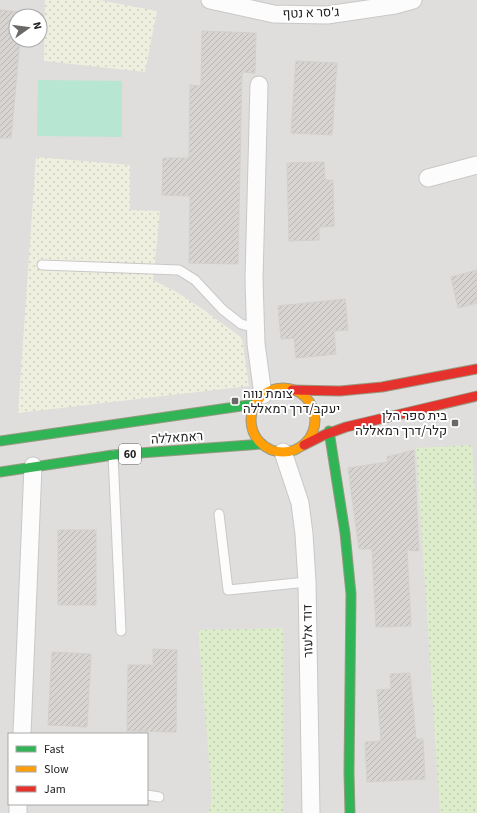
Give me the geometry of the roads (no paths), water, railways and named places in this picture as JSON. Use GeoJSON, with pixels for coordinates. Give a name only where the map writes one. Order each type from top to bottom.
{"type":"FeatureCollection","features":[{"type":"Feature","properties":{"kind":"main road"},"geometry":{"type":"LineString","coordinates":[[292,390],[340,391],[382,387],[477,369]]}},
{"type":"Feature","properties":{"kind":"main road"},"geometry":{"type":"LineString","coordinates":[[262,444],[255,435],[252,425],[252,414],[259,400],[273,390],[284,388],[302,395],[310,403],[314,413],[315,426],[311,436],[304,445]]}},
{"type":"Feature","properties":{"kind":"main road"},"geometry":{"type":"LineString","coordinates":[[283,452],[295,450],[329,431],[477,396]]}},
{"type":"Feature","properties":{"kind":"main road","name":"ראמאללה"},"geometry":{"type":"LineString","coordinates":[[0,441],[259,400]]}},
{"type":"Feature","properties":{"kind":"main road"},"geometry":{"type":"LineString","coordinates":[[329,431],[345,533],[351,594],[350,813]]}},
{"type":"Feature","properties":{"kind":"main road","name":"ראמאללה"},"geometry":{"type":"LineString","coordinates":[[0,472],[113,455],[262,444]]}},
{"type":"Feature","properties":{"kind":"main road","name":"60"},"geometry":{"type":"LineString","coordinates":[[262,444],[271,450],[283,452]]}},
{"type":"Feature","properties":{"kind":"street","name":"ג'סר א נטף"},"geometry":{"type":"LineString","coordinates":[[210,0],[274,14],[327,16],[395,5],[413,0]]}},
{"type":"Feature","properties":{"kind":"street"},"geometry":{"type":"LineString","coordinates":[[259,85],[254,279],[259,400]]}},
{"type":"Feature","properties":{"kind":"street"},"geometry":{"type":"LineString","coordinates":[[428,178],[477,165]]}},
{"type":"Feature","properties":{"kind":"street","name":"דוד אלעזר"},"geometry":{"type":"LineString","coordinates":[[283,452],[300,503],[304,534],[307,582],[311,813]]}},
{"type":"Feature","properties":{"kind":"street"},"geometry":{"type":"LineString","coordinates":[[22,733],[34,466]]}},
{"type":"Feature","properties":{"kind":"lane"},"geometry":{"type":"LineString","coordinates":[[42,265],[179,270],[195,280],[223,310],[241,324],[255,328]]}},
{"type":"Feature","properties":{"kind":"lane"},"geometry":{"type":"LineString","coordinates":[[113,455],[121,631]]}},
{"type":"Feature","properties":{"kind":"lane"},"geometry":{"type":"LineString","coordinates":[[219,514],[228,590],[307,582]]}},
{"type":"Feature","properties":{"kind":"lane"},"geometry":{"type":"LineString","coordinates":[[148,795],[159,797]]}},
{"type":"Feature","properties":{"kind":"place","name":"צומת נווה יעקב/דרך רמאללה"},"geometry":{"type":"Point","coordinates":[235,401]}},
{"type":"Feature","properties":{"kind":"place","name":"בית ספר הלן קלר/דרך רמאללה"},"geometry":{"type":"Point","coordinates":[455,423]}}]}
